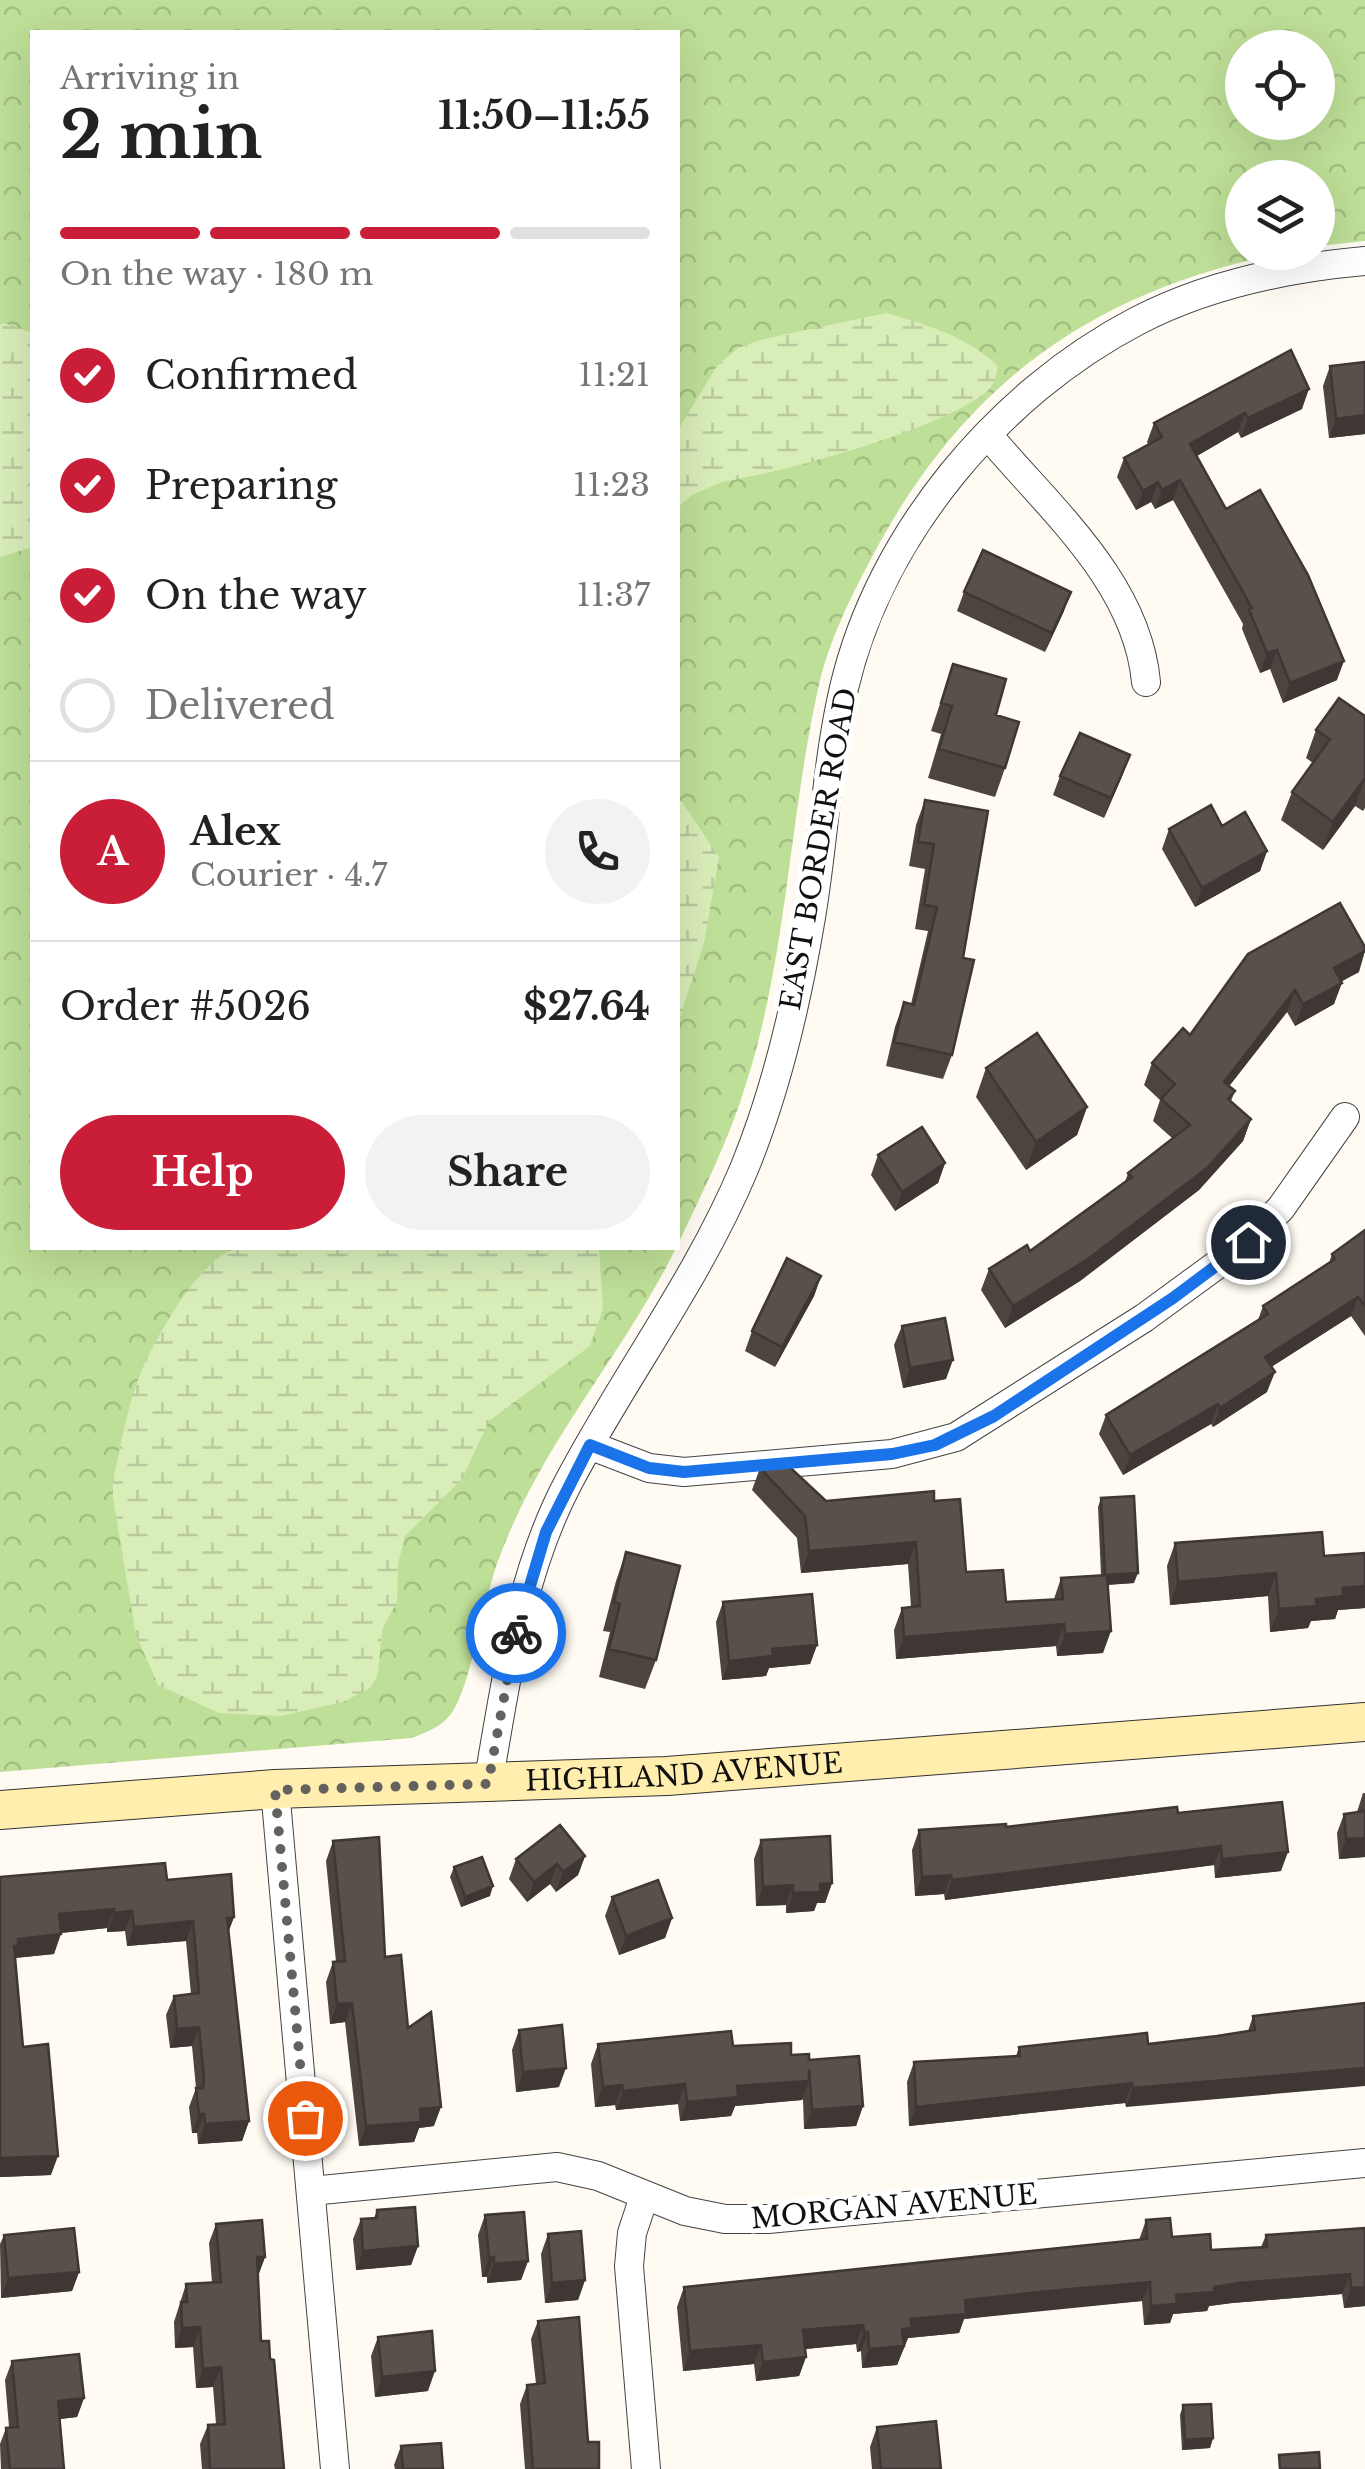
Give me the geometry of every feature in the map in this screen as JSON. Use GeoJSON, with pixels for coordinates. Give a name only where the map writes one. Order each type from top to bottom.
{"type":"FeatureCollection","features":[{"type":"Feature","properties":{"kind":"main road","name":"HIGHLAND AVENUE"},"geometry":{"type":"LineString","coordinates":[[0,1810],[275,1790],[667,1776],[1365,1722]]}},
{"type":"Feature","properties":{"kind":"street","name":"EAST BORDER ROAD"},"geometry":{"type":"LineString","coordinates":[[488,1784],[516,1628],[531,1574],[566,1486],[692,1275],[744,1168],[762,1118],[810,921],[838,714],[858,641],[925,512],[988,435],[1073,360],[1138,320],[1247,279],[1365,261]]}},
{"type":"Feature","properties":{"kind":"street"},"geometry":{"type":"LineString","coordinates":[[988,435],[1113,584],[1136,631],[1146,682]]}},
{"type":"Feature","properties":{"kind":"street"},"geometry":{"type":"LineString","coordinates":[[590,1445],[649,1468],[684,1472],[892,1454],[956,1437],[1144,1318],[1248,1242],[1281,1208],[1346,1117]]}},
{"type":"Feature","properties":{"kind":"street"},"geometry":{"type":"LineString","coordinates":[[275,1790],[335,2469]]}},
{"type":"Feature","properties":{"kind":"street","name":"MORGAN AVENUE"},"geometry":{"type":"LineString","coordinates":[[312,2191],[557,2166],[590,2173],[644,2197],[704,2216],[768,2220],[1365,2163]]}},
{"type":"Feature","properties":{"kind":"street"},"geometry":{"type":"LineString","coordinates":[[644,2197],[632,2233],[629,2266],[646,2469]]}},
{"type":"Feature","properties":{"kind":"green space"},"geometry":{"type":"Polygon","coordinates":[[[0,0],[1365,0],[1365,241],[1335,244],[1335,160],[1225,160],[1225,267],[1150,293],[1092,321],[1039,355],[991,395],[948,442],[908,496],[872,557],[840,621],[818,689],[760,1036],[732,1125],[680,1240],[680,30],[30,30],[30,1250],[675,1250],[631,1327],[559,1438],[516,1518],[493,1577],[465,1685],[451,1714],[433,1729],[412,1738],[0,1772],[0,0]]]}},
{"type":"Feature","properties":{"kind":"green space"},"geometry":{"type":"Polygon","coordinates":[[[886,313],[945,333],[998,366],[985,393],[932,422],[820,459],[722,482],[692,495],[680,505],[680,427],[717,366],[738,348],[886,313]]]}},
{"type":"Feature","properties":{"kind":"green space"},"geometry":{"type":"Polygon","coordinates":[[[0,325],[30,332],[30,548],[0,557],[0,325]]]}},
{"type":"Feature","properties":{"kind":"green space"},"geometry":{"type":"Polygon","coordinates":[[[680,799],[719,857],[704,943],[680,1017],[680,799]]]}},
{"type":"Feature","properties":{"kind":"green space"},"geometry":{"type":"Polygon","coordinates":[[[599,1250],[603,1309],[590,1346],[489,1421],[462,1479],[405,1536],[398,1564],[397,1602],[382,1630],[378,1675],[370,1688],[343,1702],[281,1716],[219,1713],[158,1685],[136,1635],[113,1498],[113,1480],[141,1373],[173,1311],[198,1277],[226,1253],[599,1250]]]}},
{"type":"Feature","properties":{"kind":"building"},"geometry":{"type":"Polygon","coordinates":[[[1291,350],[1309,389],[1248,418],[1245,413],[1190,444],[1226,509],[1260,490],[1308,575],[1344,661],[1290,683],[1277,650],[1267,653],[1249,610],[1252,608],[1180,480],[1162,490],[1158,482],[1143,491],[1124,458],[1162,437],[1154,423],[1291,350]]]}},
{"type":"Feature","properties":{"kind":"building"},"geometry":{"type":"Polygon","coordinates":[[[1365,362],[1365,415],[1336,419],[1330,366],[1365,362]]]}},
{"type":"Feature","properties":{"kind":"building"},"geometry":{"type":"Polygon","coordinates":[[[983,550],[1071,592],[1052,633],[964,592],[983,550]]]}},
{"type":"Feature","properties":{"kind":"building"},"geometry":{"type":"Polygon","coordinates":[[[953,664],[1006,679],[996,715],[1019,722],[1005,768],[939,749],[952,706],[941,703],[953,664]]]}},
{"type":"Feature","properties":{"kind":"building"},"geometry":{"type":"Polygon","coordinates":[[[1339,698],[1365,716],[1365,778],[1333,822],[1292,792],[1330,739],[1316,730],[1339,698]]]}},
{"type":"Feature","properties":{"kind":"building"},"geometry":{"type":"Polygon","coordinates":[[[1080,733],[1130,755],[1111,798],[1060,776],[1080,733]]]}},
{"type":"Feature","properties":{"kind":"building"},"geometry":{"type":"Polygon","coordinates":[[[925,800],[988,811],[963,958],[974,960],[952,1055],[894,1042],[904,1002],[914,1005],[937,907],[924,905],[934,844],[918,842],[925,800]]]}},
{"type":"Feature","properties":{"kind":"building"},"geometry":{"type":"Polygon","coordinates":[[[1211,805],[1222,826],[1245,812],[1267,851],[1202,888],[1169,829],[1211,805]]]}},
{"type":"Feature","properties":{"kind":"building"},"geometry":{"type":"Polygon","coordinates":[[[1340,903],[1365,951],[1334,968],[1342,983],[1303,1004],[1295,990],[1224,1082],[1235,1091],[1228,1099],[1251,1119],[1207,1168],[1088,1259],[1013,1306],[989,1269],[1027,1245],[1030,1251],[1132,1177],[1128,1173],[1190,1125],[1161,1099],[1175,1084],[1152,1063],[1183,1028],[1190,1035],[1248,954],[1340,903]]]}},
{"type":"Feature","properties":{"kind":"building"},"geometry":{"type":"Polygon","coordinates":[[[1037,1033],[1087,1107],[1036,1142],[986,1068],[1037,1033]]]}},
{"type":"Feature","properties":{"kind":"building"},"geometry":{"type":"Polygon","coordinates":[[[922,1127],[945,1163],[902,1192],[878,1155],[922,1127]]]}},
{"type":"Feature","properties":{"kind":"building"},"geometry":{"type":"Polygon","coordinates":[[[1365,1230],[1365,1306],[1358,1297],[1265,1357],[1275,1372],[1220,1408],[1218,1404],[1130,1455],[1106,1415],[1268,1314],[1263,1306],[1335,1259],[1332,1254],[1365,1230]]]}},
{"type":"Feature","properties":{"kind":"building"},"geometry":{"type":"Polygon","coordinates":[[[787,1258],[821,1276],[782,1347],[752,1331],[787,1258]]]}},
{"type":"Feature","properties":{"kind":"building"},"geometry":{"type":"Polygon","coordinates":[[[945,1318],[953,1360],[910,1368],[902,1326],[945,1318]]]}},
{"type":"Feature","properties":{"kind":"building"},"geometry":{"type":"Polygon","coordinates":[[[782,1460],[826,1501],[934,1491],[934,1501],[960,1499],[966,1572],[1003,1570],[1006,1602],[1063,1599],[1061,1578],[1107,1575],[1111,1631],[1065,1634],[1064,1624],[904,1637],[902,1608],[920,1606],[916,1542],[809,1551],[805,1516],[760,1468],[767,1461],[782,1460]]]}},
{"type":"Feature","properties":{"kind":"building"},"geometry":{"type":"Polygon","coordinates":[[[1134,1496],[1138,1573],[1105,1575],[1101,1498],[1134,1496]]]}},
{"type":"Feature","properties":{"kind":"building"},"geometry":{"type":"Polygon","coordinates":[[[1322,1532],[1324,1556],[1365,1553],[1365,1586],[1343,1588],[1343,1596],[1316,1599],[1317,1606],[1279,1609],[1276,1573],[1178,1582],[1175,1543],[1322,1532]]]}},
{"type":"Feature","properties":{"kind":"building"},"geometry":{"type":"Polygon","coordinates":[[[626,1552],[680,1566],[656,1660],[609,1649],[620,1604],[614,1602],[626,1552]]]}},
{"type":"Feature","properties":{"kind":"building"},"geometry":{"type":"Polygon","coordinates":[[[812,1594],[817,1645],[772,1649],[773,1656],[729,1661],[723,1602],[812,1594]]]}},
{"type":"Feature","properties":{"kind":"building"},"geometry":{"type":"Polygon","coordinates":[[[1282,1802],[1288,1852],[1222,1859],[1221,1846],[952,1880],[951,1875],[922,1877],[919,1830],[1006,1827],[1177,1807],[1178,1813],[1282,1802]]]}},
{"type":"Feature","properties":{"kind":"building"},"geometry":{"type":"Polygon","coordinates":[[[1365,1811],[1365,1838],[1346,1839],[1344,1814],[1365,1811]]]}},
{"type":"Feature","properties":{"kind":"building"},"geometry":{"type":"Polygon","coordinates":[[[560,1825],[585,1856],[563,1872],[557,1864],[534,1882],[516,1859],[560,1825]]]}},
{"type":"Feature","properties":{"kind":"building"},"geometry":{"type":"Polygon","coordinates":[[[830,1836],[832,1883],[820,1884],[821,1892],[793,1893],[793,1885],[763,1887],[761,1840],[830,1836]]]}},
{"type":"Feature","properties":{"kind":"building"},"geometry":{"type":"Polygon","coordinates":[[[379,1837],[385,1957],[401,1955],[408,2028],[431,2012],[441,2107],[420,2109],[421,2122],[366,2126],[352,2003],[337,2004],[333,1962],[345,1961],[333,1841],[379,1837]]]}},
{"type":"Feature","properties":{"kind":"building"},"geometry":{"type":"Polygon","coordinates":[[[482,1857],[493,1886],[465,1897],[454,1867],[482,1857]]]}},
{"type":"Feature","properties":{"kind":"building"},"geometry":{"type":"Polygon","coordinates":[[[165,1863],[167,1880],[231,1874],[234,1917],[227,1918],[249,2121],[205,2124],[204,2114],[199,2114],[196,2088],[203,2088],[204,2079],[199,2027],[177,2029],[174,1996],[199,1993],[193,1921],[134,1927],[132,1911],[59,1914],[61,1934],[18,1939],[18,1946],[14,1946],[23,2047],[48,2044],[58,2156],[0,2158],[0,1877],[165,1863]]]}},
{"type":"Feature","properties":{"kind":"building"},"geometry":{"type":"Polygon","coordinates":[[[658,1880],[672,1918],[626,1936],[612,1897],[658,1880]]]}},
{"type":"Feature","properties":{"kind":"building"},"geometry":{"type":"Polygon","coordinates":[[[1365,2003],[1365,2068],[1133,2088],[1132,2083],[916,2107],[914,2062],[1020,2056],[1019,2047],[1147,2033],[1148,2044],[1217,2036],[1255,2030],[1253,2016],[1365,2003]]]}},
{"type":"Feature","properties":{"kind":"building"},"geometry":{"type":"Polygon","coordinates":[[[562,2025],[566,2068],[523,2072],[519,2030],[562,2025]]]}},
{"type":"Feature","properties":{"kind":"building"},"geometry":{"type":"Polygon","coordinates":[[[731,2031],[733,2046],[791,2043],[791,2055],[809,2054],[809,2060],[859,2056],[863,2106],[812,2110],[809,2069],[809,2081],[737,2086],[738,2097],[687,2102],[685,2084],[623,2091],[622,2085],[603,2087],[598,2044],[731,2031]]]}},
{"type":"Feature","properties":{"kind":"building"},"geometry":{"type":"Polygon","coordinates":[[[415,2207],[418,2246],[363,2251],[361,2219],[377,2218],[377,2210],[415,2207]]]}},
{"type":"Feature","properties":{"kind":"building"},"geometry":{"type":"Polygon","coordinates":[[[524,2212],[528,2261],[494,2264],[494,2257],[489,2258],[485,2215],[524,2212]]]}},
{"type":"Feature","properties":{"kind":"building"},"geometry":{"type":"Polygon","coordinates":[[[1170,2218],[1172,2237],[1210,2234],[1211,2250],[1267,2247],[1266,2235],[1365,2228],[1365,2287],[1351,2288],[1350,2274],[1239,2283],[1214,2287],[1214,2292],[1176,2295],[1177,2304],[1151,2306],[1150,2282],[1060,2290],[965,2300],[966,2314],[911,2319],[911,2328],[902,2329],[904,2346],[869,2349],[868,2332],[864,2332],[863,2325],[803,2330],[806,2357],[763,2362],[761,2345],[690,2351],[684,2287],[1147,2239],[1146,2220],[1170,2218]]]}},
{"type":"Feature","properties":{"kind":"building"},"geometry":{"type":"Polygon","coordinates":[[[262,2220],[265,2257],[257,2257],[261,2341],[269,2341],[270,2359],[274,2360],[284,2469],[210,2469],[208,2425],[225,2424],[221,2367],[203,2369],[200,2327],[182,2328],[181,2302],[187,2302],[186,2284],[221,2282],[216,2224],[262,2220]]]}},
{"type":"Feature","properties":{"kind":"building"},"geometry":{"type":"Polygon","coordinates":[[[74,2228],[79,2272],[8,2278],[4,2235],[74,2228]]]}},
{"type":"Feature","properties":{"kind":"building"},"geometry":{"type":"Polygon","coordinates":[[[581,2231],[585,2280],[552,2283],[548,2234],[581,2231]]]}},
{"type":"Feature","properties":{"kind":"building"},"geometry":{"type":"Polygon","coordinates":[[[579,2317],[588,2442],[599,2442],[599,2469],[533,2469],[527,2385],[545,2383],[538,2321],[579,2317]]]}},
{"type":"Feature","properties":{"kind":"building"},"geometry":{"type":"Polygon","coordinates":[[[432,2331],[435,2371],[382,2377],[378,2337],[432,2331]]]}},
{"type":"Feature","properties":{"kind":"building"},"geometry":{"type":"Polygon","coordinates":[[[79,2354],[84,2398],[58,2401],[64,2469],[10,2469],[6,2428],[18,2427],[12,2361],[79,2354]]]}},
{"type":"Feature","properties":{"kind":"building"},"geometry":{"type":"Polygon","coordinates":[[[1211,2404],[1213,2438],[1185,2440],[1183,2405],[1211,2404]]]}},
{"type":"Feature","properties":{"kind":"building"},"geometry":{"type":"Polygon","coordinates":[[[936,2421],[941,2469],[881,2469],[877,2427],[936,2421]]]}},
{"type":"Feature","properties":{"kind":"building"},"geometry":{"type":"Polygon","coordinates":[[[441,2443],[443,2469],[403,2469],[401,2446],[441,2443]]]}},
{"type":"Feature","properties":{"kind":"building"},"geometry":{"type":"Polygon","coordinates":[[[1319,2452],[1320,2469],[1280,2469],[1279,2455],[1319,2452]]]}},
{"type":"Feature","properties":{"kind":"way so far"},"geometry":{"type":"LineString","coordinates":[[305,2118],[275,1790],[488,1784],[516,1633]]}},
{"type":"Feature","properties":{"kind":"route"},"geometry":{"type":"LineString","coordinates":[[516,1633],[546,1532],[590,1445],[620,1460],[684,1472],[892,1454],[935,1445],[994,1416],[1173,1298],[1248,1242]]}}]}
